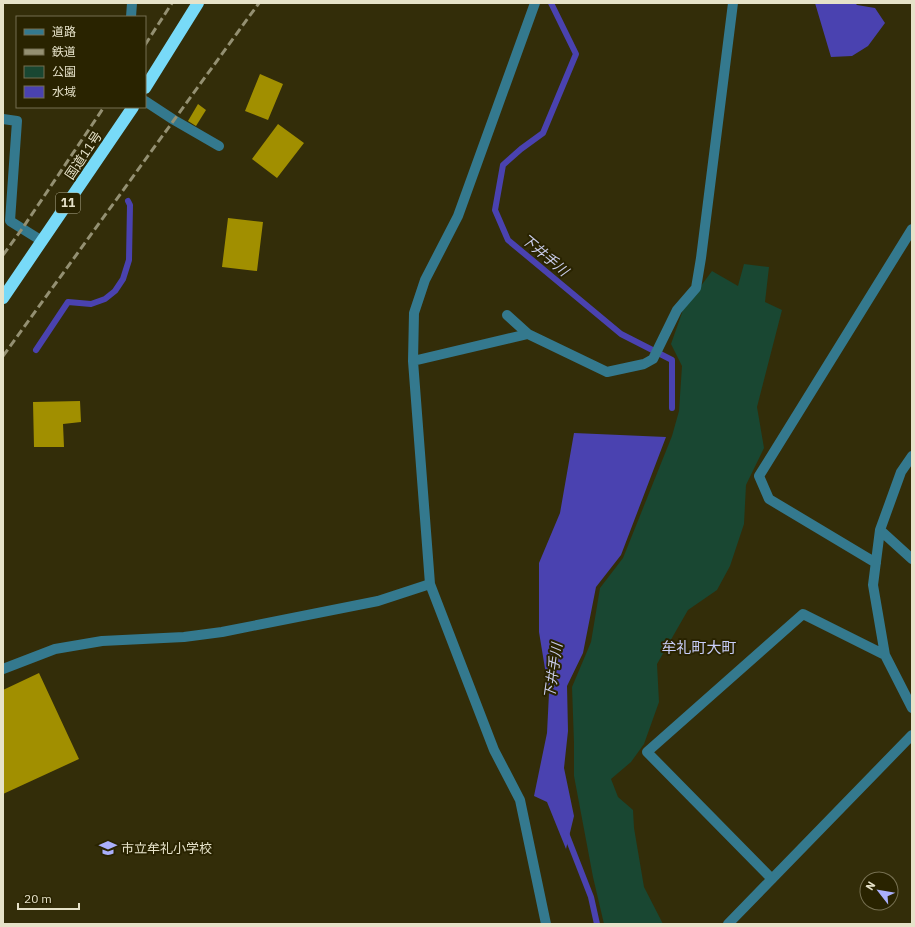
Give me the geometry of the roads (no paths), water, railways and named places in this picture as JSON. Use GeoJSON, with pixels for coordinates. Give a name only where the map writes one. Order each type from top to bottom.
{"type":"FeatureCollection","features":[{"type":"Feature","properties":{"kind":"highway"},"geometry":{"type":"LineString","coordinates":[[146,86],[198,3]]}},
{"type":"Feature","properties":{"kind":"highway","name":"国道11号"},"geometry":{"type":"LineString","coordinates":[[3,298],[132,108]]}},
{"type":"Feature","properties":{"kind":"street"},"geometry":{"type":"LineString","coordinates":[[131,16],[132,3]]}},
{"type":"Feature","properties":{"kind":"street"},"geometry":{"type":"LineString","coordinates":[[535,3],[458,216],[425,280],[414,313],[413,361],[430,584],[494,750],[520,800],[546,924]]}},
{"type":"Feature","properties":{"kind":"street"},"geometry":{"type":"LineString","coordinates":[[507,315],[528,334],[607,372],[644,364],[653,359],[677,310],[696,288],[733,3]]}},
{"type":"Feature","properties":{"kind":"street"},"geometry":{"type":"LineString","coordinates":[[146,102],[219,146]]}},
{"type":"Feature","properties":{"kind":"street"},"geometry":{"type":"LineString","coordinates":[[3,119],[17,121],[10,221],[42,242]]}},
{"type":"Feature","properties":{"kind":"street"},"geometry":{"type":"LineString","coordinates":[[876,562],[769,499],[759,476],[912,230]]}},
{"type":"Feature","properties":{"kind":"street"},"geometry":{"type":"LineString","coordinates":[[903,244],[912,249]]}},
{"type":"Feature","properties":{"kind":"street"},"geometry":{"type":"LineString","coordinates":[[413,361],[528,334]]}},
{"type":"Feature","properties":{"kind":"street"},"geometry":{"type":"LineString","coordinates":[[912,456],[901,472],[880,530],[873,585],[885,655],[912,708]]}},
{"type":"Feature","properties":{"kind":"street"},"geometry":{"type":"LineString","coordinates":[[880,530],[912,559]]}},
{"type":"Feature","properties":{"kind":"street"},"geometry":{"type":"LineString","coordinates":[[3,669],[55,649],[102,641],[184,637],[222,632],[378,601],[430,584]]}},
{"type":"Feature","properties":{"kind":"street"},"geometry":{"type":"LineString","coordinates":[[772,879],[647,752],[803,614],[885,655]]}},
{"type":"Feature","properties":{"kind":"street"},"geometry":{"type":"LineString","coordinates":[[728,924],[912,735]]}},
{"type":"Feature","properties":{"kind":"water"},"geometry":{"type":"Polygon","coordinates":[[[815,3],[855,3],[857,5],[875,8],[885,23],[868,46],[852,56],[831,57],[815,3]]]}},
{"type":"Feature","properties":{"kind":"water"},"geometry":{"type":"Polygon","coordinates":[[[574,433],[666,437],[621,555],[596,587],[583,653],[567,686],[568,731],[564,768],[574,816],[566,849],[547,802],[534,796],[547,733],[549,693],[539,632],[539,563],[560,513],[574,433]]]}},
{"type":"Feature","properties":{"kind":"waterway","name":"下井手川"},"geometry":{"type":"LineString","coordinates":[[551,3],[576,54],[543,133],[521,149],[503,165],[495,210],[508,240],[621,334],[672,360],[672,408]]}},
{"type":"Feature","properties":{"kind":"waterway"},"geometry":{"type":"LineString","coordinates":[[36,350],[68,302],[91,304],[105,299],[115,291],[123,279],[129,260],[130,205],[128,201]]}},
{"type":"Feature","properties":{"kind":"waterway","name":"下井手川"},"geometry":{"type":"LineString","coordinates":[[566,833],[591,897],[597,924]]}},
{"type":"Feature","properties":{"kind":"railway"},"geometry":{"type":"LineString","coordinates":[[146,43],[172,3]]}},
{"type":"Feature","properties":{"kind":"railway"},"geometry":{"type":"LineString","coordinates":[[3,356],[259,3]]}},
{"type":"Feature","properties":{"kind":"railway"},"geometry":{"type":"LineString","coordinates":[[3,255],[103,108]]}},
{"type":"Feature","properties":{"kind":"place","name":"市立牟礼小学校"},"geometry":{"type":"Point","coordinates":[108,848]}},
{"type":"Feature","properties":{"kind":"district","name":"牟礼町大町"},"geometry":{"type":"Point","coordinates":[699,648]}}]}
